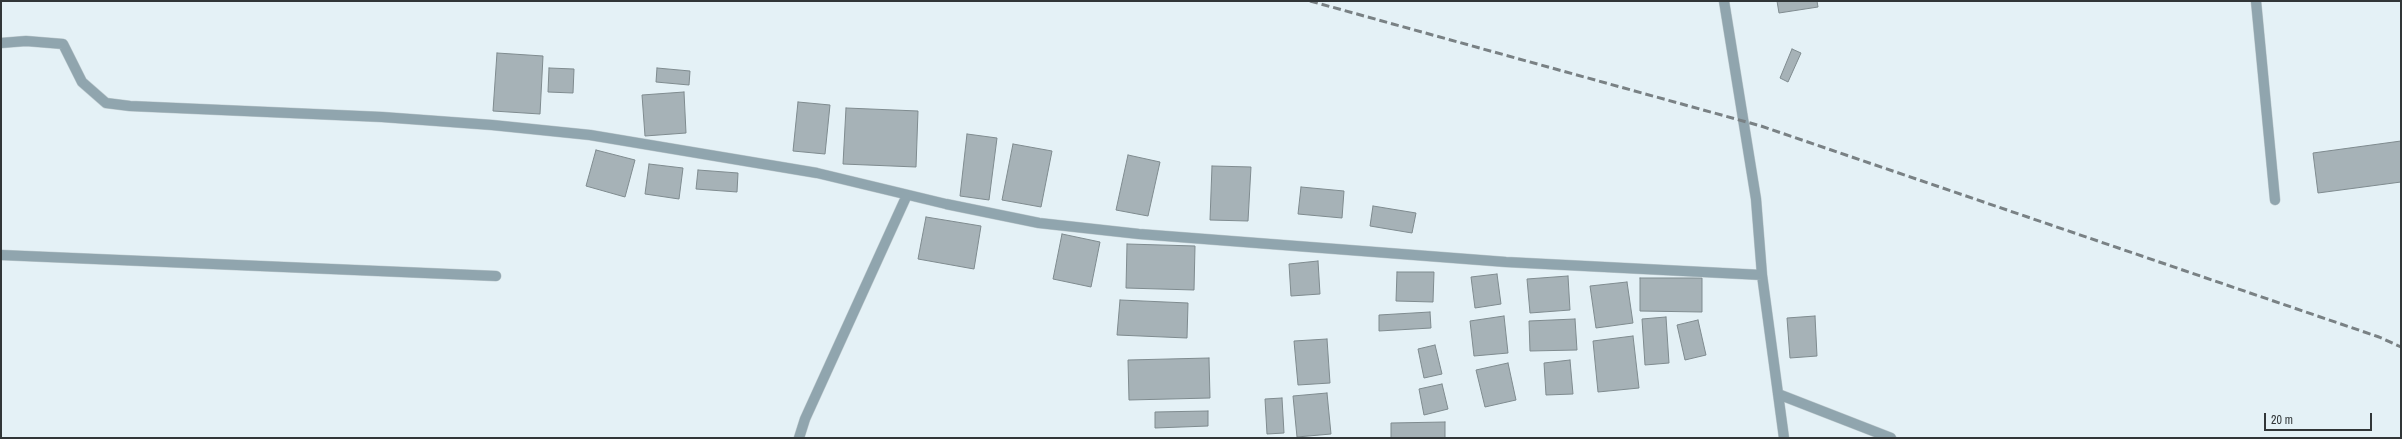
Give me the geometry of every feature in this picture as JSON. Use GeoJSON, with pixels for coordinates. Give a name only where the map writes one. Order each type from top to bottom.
{"type":"FeatureCollection","features":[{"type":"Feature","properties":{"kind":"street"},"geometry":{"type":"LineString","coordinates":[[1724,1],[1756,199],[1762,275],[1784,438]]}},
{"type":"Feature","properties":{"kind":"street"},"geometry":{"type":"LineString","coordinates":[[2256,1],[2275,200]]}},
{"type":"Feature","properties":{"kind":"street"},"geometry":{"type":"LineString","coordinates":[[1,43],[26,41],[63,44],[82,82],[106,103],[130,106],[398,118],[492,125],[590,135],[817,173],[907,195],[1039,223],[1139,234],[1506,262],[1762,275]]}},
{"type":"Feature","properties":{"kind":"street"},"geometry":{"type":"LineString","coordinates":[[799,438],[805,419],[907,195]]}},
{"type":"Feature","properties":{"kind":"street"},"geometry":{"type":"LineString","coordinates":[[1,255],[496,276]]}},
{"type":"Feature","properties":{"kind":"street"},"geometry":{"type":"LineString","coordinates":[[1778,394],[1891,438]]}},
{"type":"Feature","properties":{"kind":"building"},"geometry":{"type":"Polygon","coordinates":[[[1777,1],[1817,1],[1818,7],[1779,13],[1777,1]]]}},
{"type":"Feature","properties":{"kind":"building"},"geometry":{"type":"Polygon","coordinates":[[[1792,49],[1801,53],[1788,82],[1780,78],[1792,49]]]}},
{"type":"Feature","properties":{"kind":"building"},"geometry":{"type":"Polygon","coordinates":[[[497,53],[543,56],[540,114],[493,111],[497,53]]]}},
{"type":"Feature","properties":{"kind":"building"},"geometry":{"type":"Polygon","coordinates":[[[549,68],[574,69],[573,93],[548,92],[549,68]]]}},
{"type":"Feature","properties":{"kind":"building"},"geometry":{"type":"Polygon","coordinates":[[[657,68],[690,71],[689,85],[656,82],[657,68]]]}},
{"type":"Feature","properties":{"kind":"building"},"geometry":{"type":"Polygon","coordinates":[[[684,92],[686,133],[645,136],[642,95],[684,92]]]}},
{"type":"Feature","properties":{"kind":"building"},"geometry":{"type":"Polygon","coordinates":[[[798,102],[830,105],[825,154],[793,151],[798,102]]]}},
{"type":"Feature","properties":{"kind":"building"},"geometry":{"type":"Polygon","coordinates":[[[846,108],[918,111],[916,167],[843,164],[846,108]]]}},
{"type":"Feature","properties":{"kind":"building"},"geometry":{"type":"Polygon","coordinates":[[[967,134],[997,138],[989,200],[960,196],[967,134]]]}},
{"type":"Feature","properties":{"kind":"building"},"geometry":{"type":"Polygon","coordinates":[[[2401,141],[2401,182],[2318,193],[2313,153],[2401,141]]]}},
{"type":"Feature","properties":{"kind":"building"},"geometry":{"type":"Polygon","coordinates":[[[1013,144],[1052,151],[1041,207],[1002,200],[1013,144]]]}},
{"type":"Feature","properties":{"kind":"building"},"geometry":{"type":"Polygon","coordinates":[[[596,150],[635,160],[625,197],[586,186],[596,150]]]}},
{"type":"Feature","properties":{"kind":"building"},"geometry":{"type":"Polygon","coordinates":[[[1128,155],[1160,162],[1148,216],[1116,210],[1128,155]]]}},
{"type":"Feature","properties":{"kind":"building"},"geometry":{"type":"Polygon","coordinates":[[[649,164],[683,168],[679,199],[645,194],[649,164]]]}},
{"type":"Feature","properties":{"kind":"building"},"geometry":{"type":"Polygon","coordinates":[[[1212,166],[1251,167],[1248,221],[1210,220],[1212,166]]]}},
{"type":"Feature","properties":{"kind":"building"},"geometry":{"type":"Polygon","coordinates":[[[698,170],[738,173],[737,192],[696,189],[698,170]]]}},
{"type":"Feature","properties":{"kind":"building"},"geometry":{"type":"Polygon","coordinates":[[[1301,187],[1344,191],[1342,218],[1298,214],[1301,187]]]}},
{"type":"Feature","properties":{"kind":"building"},"geometry":{"type":"Polygon","coordinates":[[[1373,206],[1416,213],[1412,233],[1370,226],[1373,206]]]}},
{"type":"Feature","properties":{"kind":"building"},"geometry":{"type":"Polygon","coordinates":[[[926,217],[981,226],[974,269],[918,259],[926,217]]]}},
{"type":"Feature","properties":{"kind":"building"},"geometry":{"type":"Polygon","coordinates":[[[1062,234],[1100,242],[1091,287],[1053,279],[1062,234]]]}},
{"type":"Feature","properties":{"kind":"building"},"geometry":{"type":"Polygon","coordinates":[[[1127,244],[1195,246],[1194,290],[1126,288],[1127,244]]]}},
{"type":"Feature","properties":{"kind":"building"},"geometry":{"type":"Polygon","coordinates":[[[1318,261],[1320,294],[1291,296],[1289,264],[1318,261]]]}},
{"type":"Feature","properties":{"kind":"building"},"geometry":{"type":"Polygon","coordinates":[[[1397,272],[1434,272],[1433,302],[1396,301],[1397,272]]]}},
{"type":"Feature","properties":{"kind":"building"},"geometry":{"type":"Polygon","coordinates":[[[1497,274],[1501,304],[1475,308],[1471,277],[1497,274]]]}},
{"type":"Feature","properties":{"kind":"building"},"geometry":{"type":"Polygon","coordinates":[[[1568,276],[1570,310],[1530,313],[1527,279],[1568,276]]]}},
{"type":"Feature","properties":{"kind":"building"},"geometry":{"type":"Polygon","coordinates":[[[1640,278],[1702,278],[1702,312],[1640,311],[1640,278]]]}},
{"type":"Feature","properties":{"kind":"building"},"geometry":{"type":"Polygon","coordinates":[[[1627,282],[1633,323],[1596,328],[1590,286],[1627,282]]]}},
{"type":"Feature","properties":{"kind":"building"},"geometry":{"type":"Polygon","coordinates":[[[1120,300],[1188,303],[1187,338],[1117,335],[1120,300]]]}},
{"type":"Feature","properties":{"kind":"building"},"geometry":{"type":"Polygon","coordinates":[[[1430,312],[1431,328],[1379,331],[1379,315],[1430,312]]]}},
{"type":"Feature","properties":{"kind":"building"},"geometry":{"type":"Polygon","coordinates":[[[1504,316],[1508,353],[1474,356],[1470,321],[1504,316]]]}},
{"type":"Feature","properties":{"kind":"building"},"geometry":{"type":"Polygon","coordinates":[[[1815,316],[1817,356],[1790,358],[1787,318],[1815,316]]]}},
{"type":"Feature","properties":{"kind":"building"},"geometry":{"type":"Polygon","coordinates":[[[1666,317],[1669,363],[1645,365],[1642,319],[1666,317]]]}},
{"type":"Feature","properties":{"kind":"building"},"geometry":{"type":"Polygon","coordinates":[[[1575,319],[1577,350],[1530,351],[1529,321],[1575,319]]]}},
{"type":"Feature","properties":{"kind":"building"},"geometry":{"type":"Polygon","coordinates":[[[1698,320],[1706,355],[1685,360],[1677,325],[1698,320]]]}},
{"type":"Feature","properties":{"kind":"building"},"geometry":{"type":"Polygon","coordinates":[[[1633,336],[1639,388],[1598,392],[1593,341],[1633,336]]]}},
{"type":"Feature","properties":{"kind":"building"},"geometry":{"type":"Polygon","coordinates":[[[1327,339],[1330,383],[1298,385],[1294,341],[1327,339]]]}},
{"type":"Feature","properties":{"kind":"building"},"geometry":{"type":"Polygon","coordinates":[[[1435,345],[1442,374],[1424,378],[1418,349],[1435,345]]]}},
{"type":"Feature","properties":{"kind":"building"},"geometry":{"type":"Polygon","coordinates":[[[1209,358],[1210,398],[1129,400],[1128,360],[1209,358]]]}},
{"type":"Feature","properties":{"kind":"building"},"geometry":{"type":"Polygon","coordinates":[[[1570,360],[1573,394],[1546,395],[1544,363],[1570,360]]]}},
{"type":"Feature","properties":{"kind":"building"},"geometry":{"type":"Polygon","coordinates":[[[1508,363],[1516,400],[1485,407],[1476,370],[1508,363]]]}},
{"type":"Feature","properties":{"kind":"building"},"geometry":{"type":"Polygon","coordinates":[[[1442,384],[1448,409],[1424,415],[1419,389],[1442,384]]]}},
{"type":"Feature","properties":{"kind":"building"},"geometry":{"type":"Polygon","coordinates":[[[1327,393],[1331,434],[1297,437],[1293,396],[1327,393]]]}},
{"type":"Feature","properties":{"kind":"building"},"geometry":{"type":"Polygon","coordinates":[[[1282,398],[1284,433],[1267,434],[1265,399],[1282,398]]]}},
{"type":"Feature","properties":{"kind":"building"},"geometry":{"type":"Polygon","coordinates":[[[1208,411],[1208,426],[1155,428],[1155,412],[1208,411]]]}},
{"type":"Feature","properties":{"kind":"building"},"geometry":{"type":"Polygon","coordinates":[[[1445,422],[1445,438],[1391,438],[1391,423],[1445,422]]]}},
{"type":"Feature","properties":{"kind":"railway"},"geometry":{"type":"LineString","coordinates":[[1310,1],[1761,126],[2379,337],[2401,347]]}}]}
